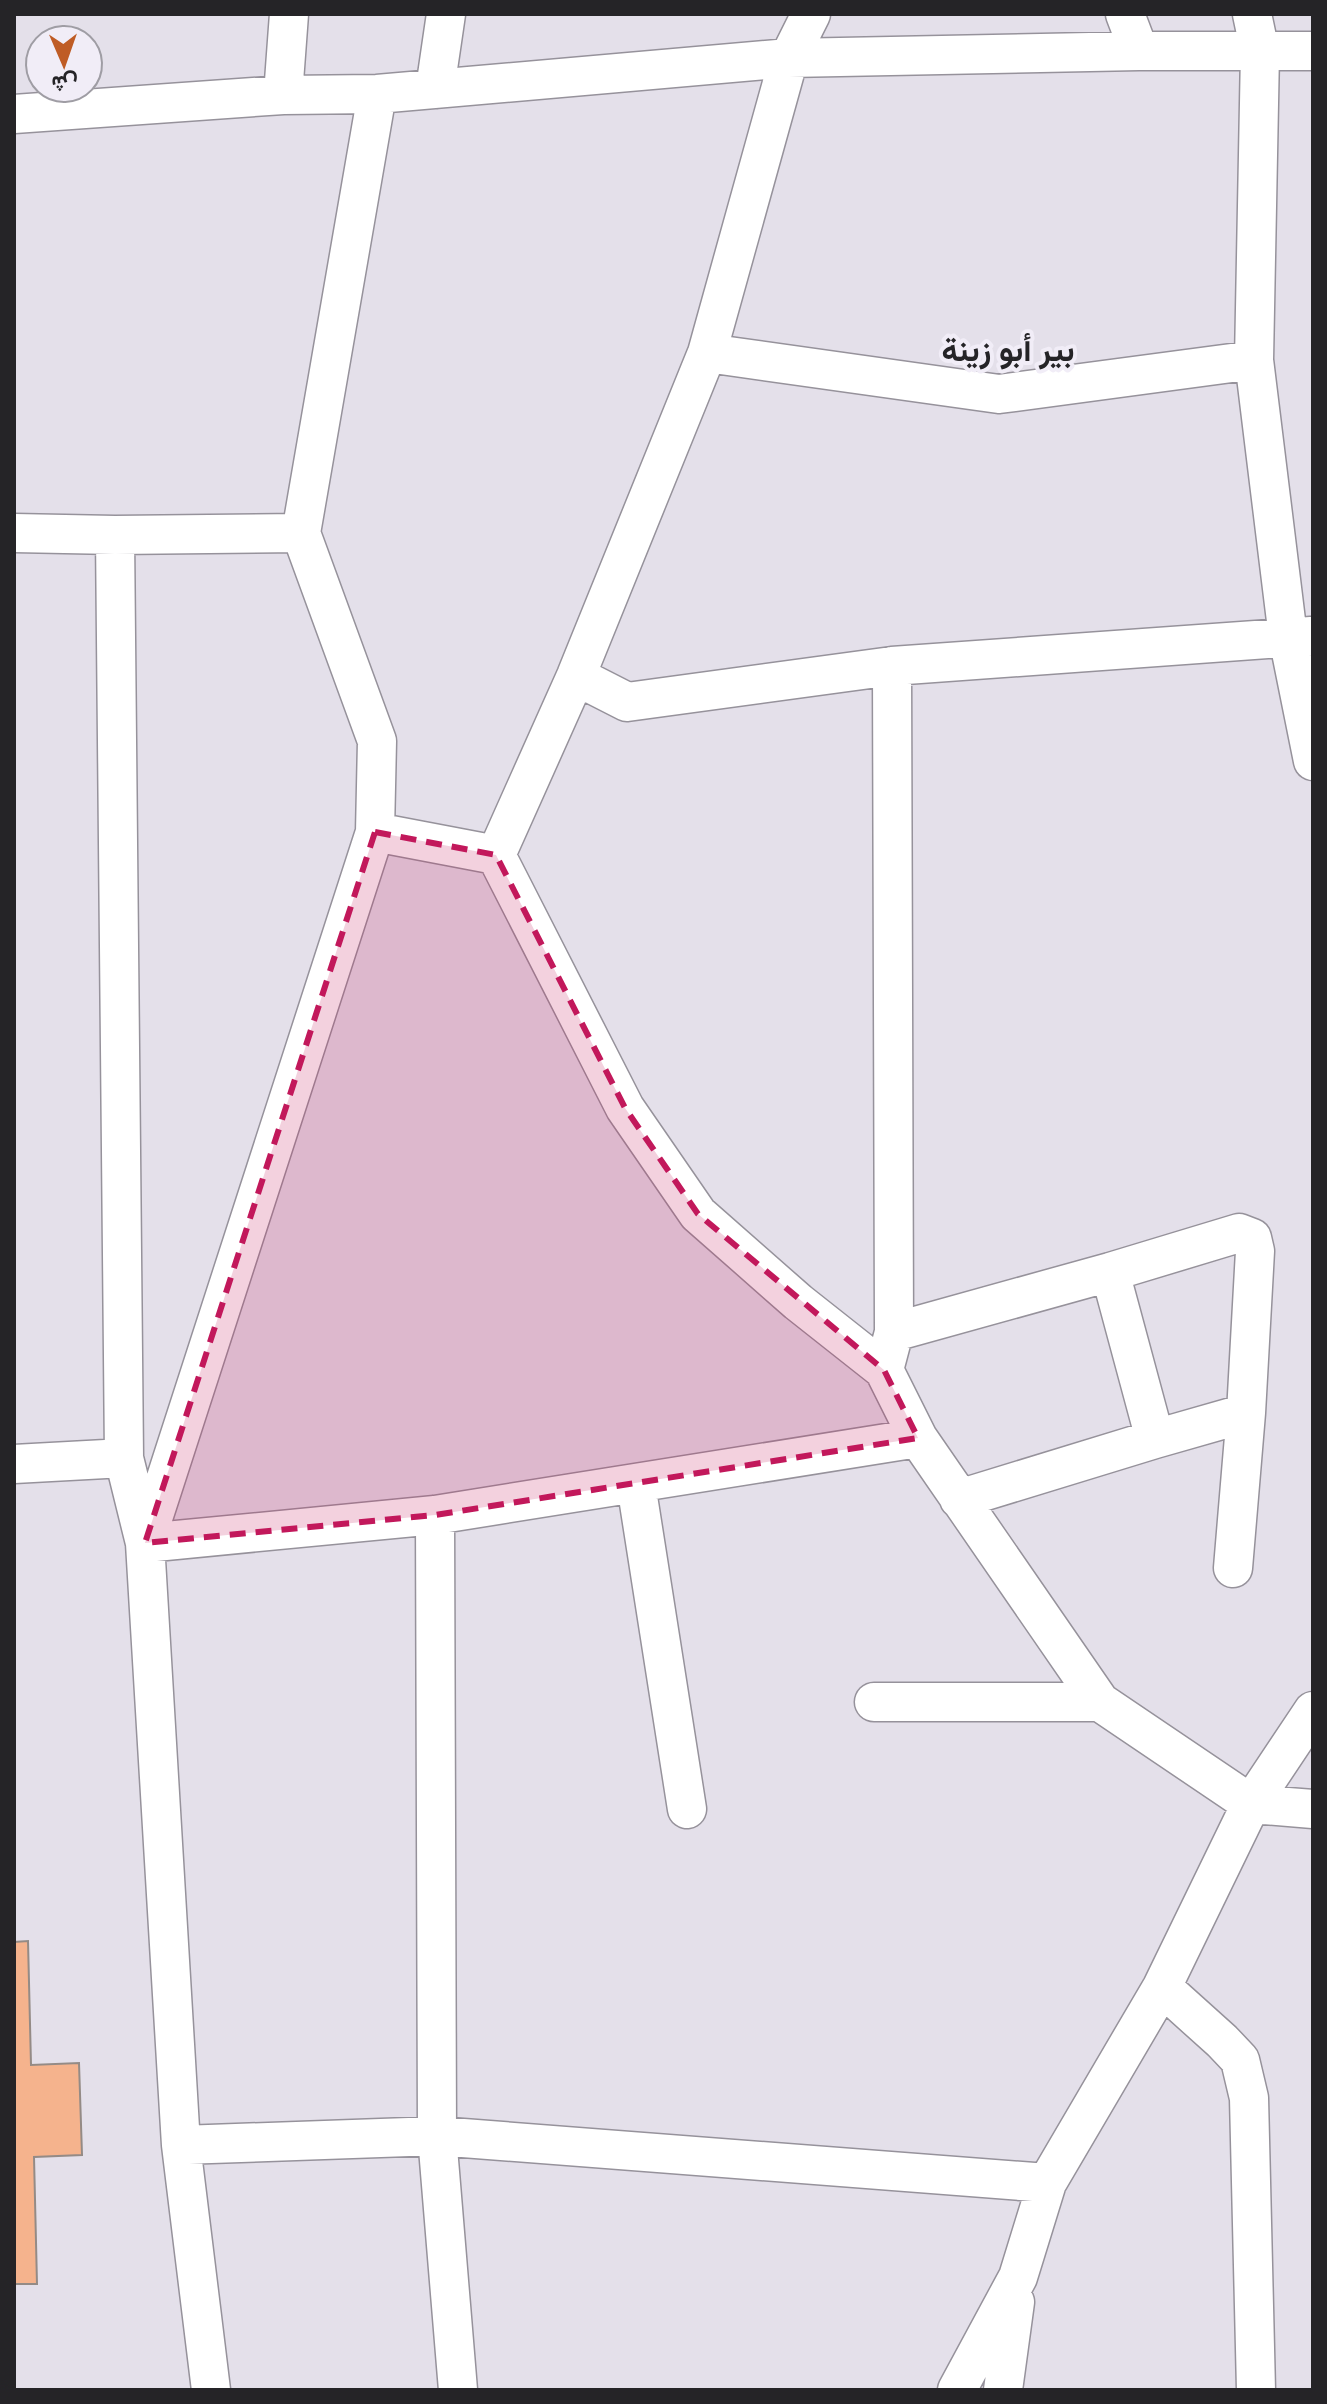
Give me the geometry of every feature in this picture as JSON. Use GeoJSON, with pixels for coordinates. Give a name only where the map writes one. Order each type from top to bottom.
{"type":"FeatureCollection","features":[{"type":"Feature","properties":{"kind":"street"},"geometry":{"type":"LineString","coordinates":[[283,95],[289,14]]}},
{"type":"Feature","properties":{"kind":"street"},"geometry":{"type":"LineString","coordinates":[[435,89],[446,14]]}},
{"type":"Feature","properties":{"kind":"street"},"geometry":{"type":"LineString","coordinates":[[496,855],[576,676],[707,353],[789,58],[811,14]]}},
{"type":"Feature","properties":{"kind":"street"},"geometry":{"type":"LineString","coordinates":[[1125,14],[1139,51]]}},
{"type":"Feature","properties":{"kind":"street"},"geometry":{"type":"LineString","coordinates":[[1252,14],[1260,52],[1254,360],[1300,636],[1313,761]]}},
{"type":"Feature","properties":{"kind":"street"},"geometry":{"type":"LineString","coordinates":[[14,114],[283,95],[377,94],[789,58],[1313,51]]}},
{"type":"Feature","properties":{"kind":"street"},"geometry":{"type":"LineString","coordinates":[[145,1543],[375,832],[377,741],[301,533],[377,94]]}},
{"type":"Feature","properties":{"kind":"street"},"geometry":{"type":"LineString","coordinates":[[707,353],[999,394],[1254,360]]}},
{"type":"Feature","properties":{"kind":"street"},"geometry":{"type":"LineString","coordinates":[[14,533],[301,533]]}},
{"type":"Feature","properties":{"kind":"street"},"geometry":{"type":"LineString","coordinates":[[115,535],[124,1458],[145,1543],[181,2145],[211,2390]]}},
{"type":"Feature","properties":{"kind":"street"},"geometry":{"type":"LineString","coordinates":[[576,676],[627,702],[892,666],[1300,636]]}},
{"type":"Feature","properties":{"kind":"street"},"geometry":{"type":"LineString","coordinates":[[884,1370],[894,1332],[892,666]]}},
{"type":"Feature","properties":{"kind":"street"},"geometry":{"type":"LineString","coordinates":[[375,832],[496,855]]}},
{"type":"Feature","properties":{"kind":"street"},"geometry":{"type":"LineString","coordinates":[[496,855],[625,1108],[698,1214],[798,1302],[884,1370],[918,1438],[1100,1702],[1251,1804],[1313,1809]]}},
{"type":"Feature","properties":{"kind":"street"},"geometry":{"type":"LineString","coordinates":[[894,1332],[1239,1233],[1252,1238],[1255,1251],[1246,1413],[1233,1568]]}},
{"type":"Feature","properties":{"kind":"street"},"geometry":{"type":"LineString","coordinates":[[1110,1272],[1155,1439]]}},
{"type":"Feature","properties":{"kind":"street"},"geometry":{"type":"LineString","coordinates":[[959,1499],[1246,1413]]}},
{"type":"Feature","properties":{"kind":"street"},"geometry":{"type":"LineString","coordinates":[[145,1543],[435,1515],[918,1438]]}},
{"type":"Feature","properties":{"kind":"street"},"geometry":{"type":"LineString","coordinates":[[14,1464],[124,1458]]}},
{"type":"Feature","properties":{"kind":"street"},"geometry":{"type":"LineString","coordinates":[[636,1484],[687,1809]]}},
{"type":"Feature","properties":{"kind":"street"},"geometry":{"type":"LineString","coordinates":[[435,1515],[437,2136],[458,2390]]}},
{"type":"Feature","properties":{"kind":"street"},"geometry":{"type":"LineString","coordinates":[[874,1702],[1100,1702]]}},
{"type":"Feature","properties":{"kind":"street"},"geometry":{"type":"LineString","coordinates":[[1003,2390],[1018,2277],[1047,2183],[1162,1987],[1251,1804],[1313,1711]]}},
{"type":"Feature","properties":{"kind":"street"},"geometry":{"type":"LineString","coordinates":[[1162,1987],[1240,2060],[1249,2098],[1256,2390]]}},
{"type":"Feature","properties":{"kind":"street"},"geometry":{"type":"LineString","coordinates":[[181,2145],[437,2136],[1047,2183]]}},
{"type":"Feature","properties":{"kind":"street"},"geometry":{"type":"LineString","coordinates":[[957,2390],[1018,2277]]}},
{"type":"Feature","properties":{"kind":"highlighted area"},"geometry":{"type":"Polygon","coordinates":[[[375,832],[496,855],[625,1108],[698,1214],[884,1370],[918,1438],[435,1515],[145,1543],[375,832]]]}},
{"type":"Feature","properties":{"kind":"building"},"geometry":{"type":"Polygon","coordinates":[[[28,1941],[31,2065],[79,2063],[82,2155],[34,2157],[37,2284],[14,2284],[14,1942],[28,1941]]]}},
{"type":"Feature","properties":{"kind":"district","name":"بير أبو زينة"},"geometry":{"type":"Point","coordinates":[1008,350]}}]}
